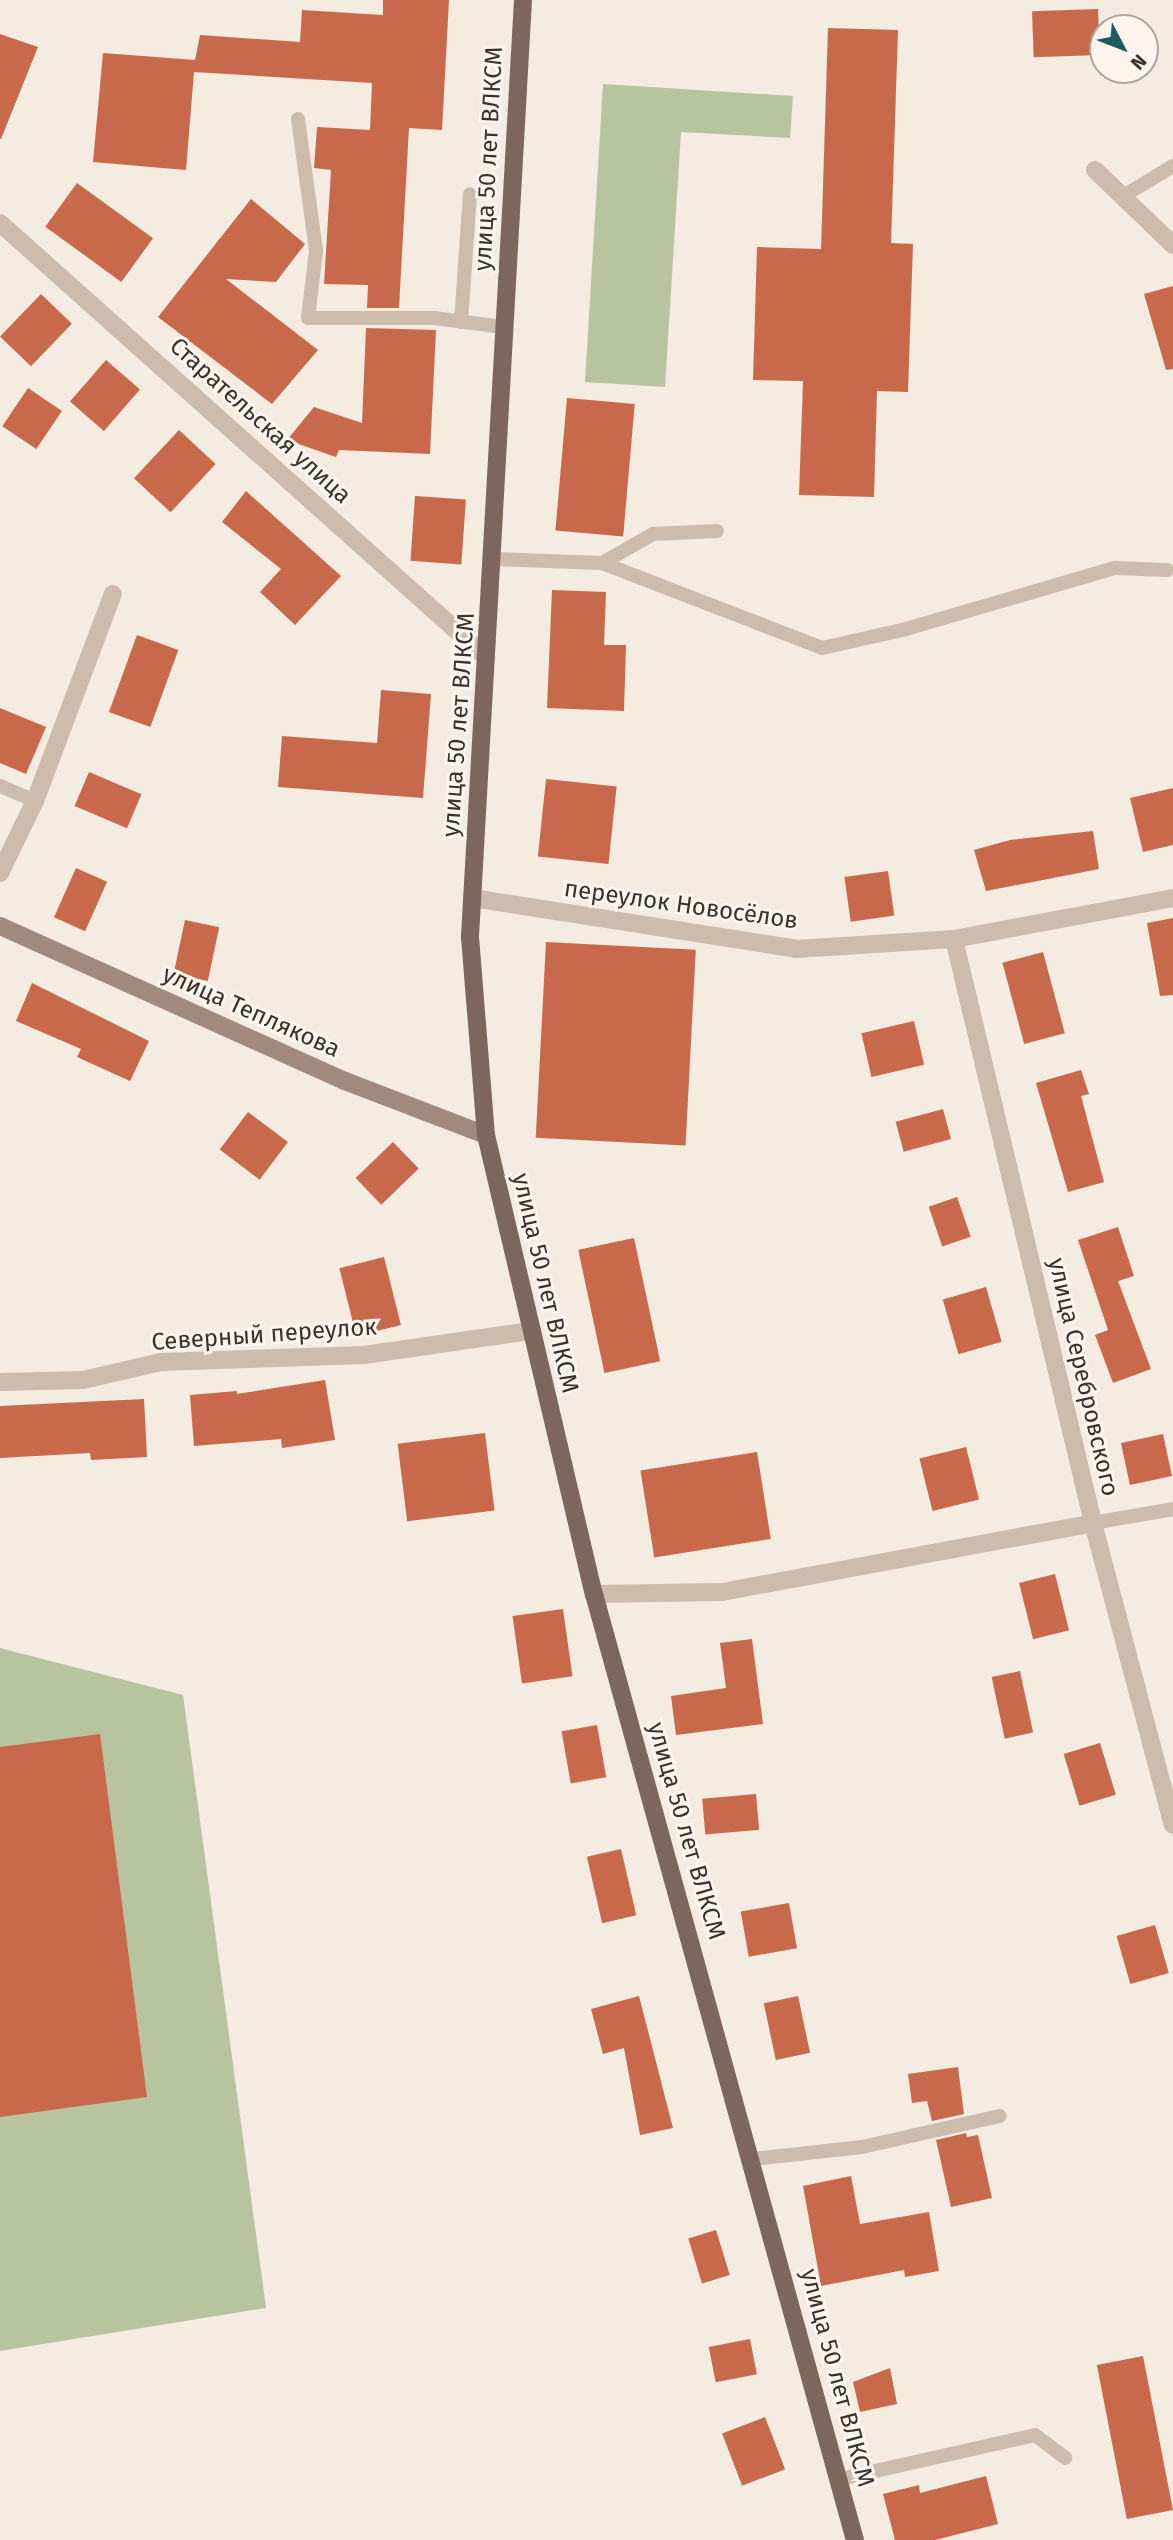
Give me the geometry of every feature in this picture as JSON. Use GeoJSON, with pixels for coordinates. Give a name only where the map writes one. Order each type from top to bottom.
{"type":"FeatureCollection","features":[{"type":"Feature","properties":{"kind":"main road","name":"улица 50 лет ВЛКСМ"},"geometry":{"type":"LineString","coordinates":[[523,0],[503,327],[494,559],[472,898],[471,985],[486,1135],[594,1594],[753,2160],[855,2540]]}},
{"type":"Feature","properties":{"kind":"main road","name":"улица Теплякова"},"geometry":{"type":"LineString","coordinates":[[0,926],[345,1082],[486,1135]]}},
{"type":"Feature","properties":{"kind":"street"},"geometry":{"type":"LineString","coordinates":[[1095,170],[1125,195],[1173,245]]}},
{"type":"Feature","properties":{"kind":"street","name":"Старательская улица"},"geometry":{"type":"LineString","coordinates":[[0,223],[486,657]]}},
{"type":"Feature","properties":{"kind":"street"},"geometry":{"type":"LineString","coordinates":[[0,873],[36,801],[113,594]]}},
{"type":"Feature","properties":{"kind":"street","name":"переулок Новосёлов"},"geometry":{"type":"LineString","coordinates":[[472,898],[796,949],[954,939],[1173,898]]}},
{"type":"Feature","properties":{"kind":"street","name":"улица Серебровского"},"geometry":{"type":"LineString","coordinates":[[954,939],[1093,1523],[1173,1825]]}},
{"type":"Feature","properties":{"kind":"street","name":"Северный переулок"},"geometry":{"type":"LineString","coordinates":[[0,1382],[83,1380],[161,1362],[363,1355],[531,1331]]}},
{"type":"Feature","properties":{"kind":"street"},"geometry":{"type":"LineString","coordinates":[[594,1594],[722,1592],[1093,1523]]}},
{"type":"Feature","properties":{"kind":"lane"},"geometry":{"type":"LineString","coordinates":[[298,119],[316,251],[308,317],[461,322],[503,327]]}},
{"type":"Feature","properties":{"kind":"lane"},"geometry":{"type":"LineString","coordinates":[[1125,195],[1173,166]]}},
{"type":"Feature","properties":{"kind":"lane"},"geometry":{"type":"LineString","coordinates":[[461,322],[470,194]]}},
{"type":"Feature","properties":{"kind":"lane"},"geometry":{"type":"LineString","coordinates":[[602,563],[653,534],[717,531]]}},
{"type":"Feature","properties":{"kind":"lane"},"geometry":{"type":"LineString","coordinates":[[494,559],[602,563],[822,648],[906,629],[1115,568],[1167,570]]}},
{"type":"Feature","properties":{"kind":"lane"},"geometry":{"type":"LineString","coordinates":[[0,786],[36,801]]}},
{"type":"Feature","properties":{"kind":"lane"},"geometry":{"type":"LineString","coordinates":[[1093,1523],[1173,1509]]}},
{"type":"Feature","properties":{"kind":"lane"},"geometry":{"type":"LineString","coordinates":[[753,2160],[862,2147],[1000,2116]]}},
{"type":"Feature","properties":{"kind":"lane"},"geometry":{"type":"LineString","coordinates":[[840,2479],[1035,2435],[1065,2458]]}},
{"type":"Feature","properties":{"kind":"green space"},"geometry":{"type":"Polygon","coordinates":[[[603,84],[793,96],[790,138],[681,132],[665,387],[585,382],[603,84]]]}},
{"type":"Feature","properties":{"kind":"green space"},"geometry":{"type":"Polygon","coordinates":[[[0,1648],[183,1695],[266,2308],[0,2351],[0,1648]]]}},
{"type":"Feature","properties":{"kind":"building"},"geometry":{"type":"Polygon","coordinates":[[[383,0],[449,0],[442,130],[409,128],[399,308],[367,308],[368,285],[324,284],[331,170],[314,168],[317,127],[370,130],[372,83],[194,72],[186,170],[93,162],[103,53],[195,60],[200,35],[300,42],[302,10],[383,15],[383,0]]]}},
{"type":"Feature","properties":{"kind":"building"},"geometry":{"type":"Polygon","coordinates":[[[1098,9],[1098,14],[1089,14],[1089,55],[1034,57],[1032,11],[1098,9]]]}},
{"type":"Feature","properties":{"kind":"building"},"geometry":{"type":"Polygon","coordinates":[[[828,28],[898,30],[891,243],[913,244],[908,392],[877,391],[874,497],[799,495],[803,381],[753,380],[757,247],[821,249],[828,28]]]}},
{"type":"Feature","properties":{"kind":"building"},"geometry":{"type":"Polygon","coordinates":[[[0,34],[38,47],[1,139],[0,139],[0,34]]]}},
{"type":"Feature","properties":{"kind":"building"},"geometry":{"type":"Polygon","coordinates":[[[77,183],[153,238],[121,282],[45,227],[77,183]]]}},
{"type":"Feature","properties":{"kind":"building"},"geometry":{"type":"Polygon","coordinates":[[[251,199],[305,244],[276,282],[226,279],[318,350],[272,404],[158,317],[251,199]]]}},
{"type":"Feature","properties":{"kind":"building"},"geometry":{"type":"Polygon","coordinates":[[[1173,286],[1173,369],[1166,370],[1144,294],[1173,286]]]}},
{"type":"Feature","properties":{"kind":"building"},"geometry":{"type":"Polygon","coordinates":[[[41,294],[72,324],[31,366],[0,336],[41,294]]]}},
{"type":"Feature","properties":{"kind":"building"},"geometry":{"type":"Polygon","coordinates":[[[366,328],[436,330],[430,454],[339,450],[336,457],[287,440],[314,407],[362,423],[366,328]]]}},
{"type":"Feature","properties":{"kind":"building"},"geometry":{"type":"Polygon","coordinates":[[[106,360],[140,390],[104,431],[70,402],[106,360]]]}},
{"type":"Feature","properties":{"kind":"building"},"geometry":{"type":"Polygon","coordinates":[[[28,388],[62,411],[36,449],[2,426],[28,388]]]}},
{"type":"Feature","properties":{"kind":"building"},"geometry":{"type":"Polygon","coordinates":[[[567,398],[635,404],[623,536],[555,530],[567,398]]]}},
{"type":"Feature","properties":{"kind":"building"},"geometry":{"type":"Polygon","coordinates":[[[179,430],[216,464],[171,512],[134,478],[179,430]]]}},
{"type":"Feature","properties":{"kind":"building"},"geometry":{"type":"Polygon","coordinates":[[[246,491],[341,576],[295,625],[260,592],[281,569],[222,522],[246,491]]]}},
{"type":"Feature","properties":{"kind":"building"},"geometry":{"type":"Polygon","coordinates":[[[415,496],[466,500],[461,564],[410,561],[415,496]]]}},
{"type":"Feature","properties":{"kind":"building"},"geometry":{"type":"Polygon","coordinates":[[[552,590],[606,592],[604,645],[626,645],[624,711],[547,708],[552,590]]]}},
{"type":"Feature","properties":{"kind":"building"},"geometry":{"type":"Polygon","coordinates":[[[137,635],[178,650],[150,727],[109,712],[137,635]]]}},
{"type":"Feature","properties":{"kind":"building"},"geometry":{"type":"Polygon","coordinates":[[[381,690],[431,694],[423,798],[278,787],[282,736],[377,743],[381,690]]]}},
{"type":"Feature","properties":{"kind":"building"},"geometry":{"type":"Polygon","coordinates":[[[0,708],[46,727],[26,774],[0,763],[0,708]]]}},
{"type":"Feature","properties":{"kind":"building"},"geometry":{"type":"Polygon","coordinates":[[[89,772],[141,794],[127,828],[75,806],[89,772]]]}},
{"type":"Feature","properties":{"kind":"building"},"geometry":{"type":"Polygon","coordinates":[[[546,779],[617,786],[608,864],[538,857],[546,779]]]}},
{"type":"Feature","properties":{"kind":"building"},"geometry":{"type":"Polygon","coordinates":[[[1173,788],[1173,845],[1143,852],[1130,798],[1173,788]]]}},
{"type":"Feature","properties":{"kind":"building"},"geometry":{"type":"Polygon","coordinates":[[[1093,831],[1099,869],[986,891],[974,850],[1010,840],[1093,831]]]}},
{"type":"Feature","properties":{"kind":"building"},"geometry":{"type":"Polygon","coordinates":[[[76,868],[107,882],[85,931],[54,917],[76,868]]]}},
{"type":"Feature","properties":{"kind":"building"},"geometry":{"type":"Polygon","coordinates":[[[888,871],[894,916],[851,922],[844,877],[888,871]]]}},
{"type":"Feature","properties":{"kind":"building"},"geometry":{"type":"Polygon","coordinates":[[[1173,918],[1173,995],[1160,996],[1147,923],[1173,918]]]}},
{"type":"Feature","properties":{"kind":"building"},"geometry":{"type":"Polygon","coordinates":[[[185,920],[219,927],[208,981],[174,974],[185,920]]]}},
{"type":"Feature","properties":{"kind":"building"},"geometry":{"type":"Polygon","coordinates":[[[546,942],[696,950],[686,1146],[536,1138],[546,942]]]}},
{"type":"Feature","properties":{"kind":"building"},"geometry":{"type":"Polygon","coordinates":[[[1043,952],[1065,1033],[1024,1044],[1002,963],[1043,952]]]}},
{"type":"Feature","properties":{"kind":"building"},"geometry":{"type":"Polygon","coordinates":[[[32,983],[149,1041],[130,1081],[77,1057],[81,1049],[16,1021],[32,983]]]}},
{"type":"Feature","properties":{"kind":"building"},"geometry":{"type":"Polygon","coordinates":[[[914,1021],[924,1065],[872,1077],[861,1033],[914,1021]]]}},
{"type":"Feature","properties":{"kind":"building"},"geometry":{"type":"Polygon","coordinates":[[[1081,1070],[1089,1094],[1081,1096],[1104,1182],[1068,1192],[1036,1083],[1081,1070]]]}},
{"type":"Feature","properties":{"kind":"building"},"geometry":{"type":"Polygon","coordinates":[[[943,1109],[951,1139],[904,1152],[896,1122],[943,1109]]]}},
{"type":"Feature","properties":{"kind":"building"},"geometry":{"type":"Polygon","coordinates":[[[248,1112],[288,1142],[260,1180],[220,1150],[248,1112]]]}},
{"type":"Feature","properties":{"kind":"building"},"geometry":{"type":"Polygon","coordinates":[[[393,1142],[419,1169],[381,1205],[356,1178],[393,1142]]]}},
{"type":"Feature","properties":{"kind":"building"},"geometry":{"type":"Polygon","coordinates":[[[957,1197],[971,1237],[942,1246],[929,1207],[957,1197]]]}},
{"type":"Feature","properties":{"kind":"building"},"geometry":{"type":"Polygon","coordinates":[[[1118,1227],[1134,1276],[1118,1281],[1151,1369],[1113,1383],[1095,1335],[1108,1330],[1078,1240],[1118,1227]]]}},
{"type":"Feature","properties":{"kind":"building"},"geometry":{"type":"Polygon","coordinates":[[[634,1238],[660,1361],[604,1373],[578,1250],[634,1238]]]}},
{"type":"Feature","properties":{"kind":"building"},"geometry":{"type":"Polygon","coordinates":[[[384,1257],[401,1325],[356,1336],[339,1268],[384,1257]]]}},
{"type":"Feature","properties":{"kind":"building"},"geometry":{"type":"Polygon","coordinates":[[[986,1287],[1002,1342],[958,1354],[943,1299],[986,1287]]]}},
{"type":"Feature","properties":{"kind":"building"},"geometry":{"type":"Polygon","coordinates":[[[325,1380],[335,1440],[282,1448],[281,1439],[194,1446],[190,1395],[237,1391],[237,1394],[325,1380]]]}},
{"type":"Feature","properties":{"kind":"building"},"geometry":{"type":"Polygon","coordinates":[[[144,1399],[147,1457],[91,1460],[90,1453],[0,1458],[0,1406],[144,1399]]]}},
{"type":"Feature","properties":{"kind":"building"},"geometry":{"type":"Polygon","coordinates":[[[485,1433],[495,1510],[407,1521],[398,1444],[485,1433]]]}},
{"type":"Feature","properties":{"kind":"building"},"geometry":{"type":"Polygon","coordinates":[[[1163,1434],[1172,1476],[1130,1485],[1121,1443],[1163,1434]]]}},
{"type":"Feature","properties":{"kind":"building"},"geometry":{"type":"Polygon","coordinates":[[[966,1447],[979,1499],[932,1511],[919,1459],[966,1447]]]}},
{"type":"Feature","properties":{"kind":"building"},"geometry":{"type":"Polygon","coordinates":[[[757,1452],[771,1539],[654,1557],[640,1470],[757,1452]]]}},
{"type":"Feature","properties":{"kind":"building"},"geometry":{"type":"Polygon","coordinates":[[[1055,1574],[1069,1630],[1033,1639],[1019,1583],[1055,1574]]]}},
{"type":"Feature","properties":{"kind":"building"},"geometry":{"type":"Polygon","coordinates":[[[563,1609],[572,1676],[522,1683],[512,1616],[563,1609]]]}},
{"type":"Feature","properties":{"kind":"building"},"geometry":{"type":"Polygon","coordinates":[[[752,1639],[763,1724],[676,1735],[671,1696],[726,1688],[720,1643],[752,1639]]]}},
{"type":"Feature","properties":{"kind":"building"},"geometry":{"type":"Polygon","coordinates":[[[1020,1671],[1033,1733],[1005,1739],[992,1677],[1020,1671]]]}},
{"type":"Feature","properties":{"kind":"building"},"geometry":{"type":"Polygon","coordinates":[[[597,1725],[606,1777],[571,1783],[562,1731],[597,1725]]]}},
{"type":"Feature","properties":{"kind":"building"},"geometry":{"type":"Polygon","coordinates":[[[100,1734],[147,2097],[0,2117],[0,1747],[100,1734]]]}},
{"type":"Feature","properties":{"kind":"building"},"geometry":{"type":"Polygon","coordinates":[[[1100,1743],[1116,1795],[1079,1806],[1064,1754],[1100,1743]]]}},
{"type":"Feature","properties":{"kind":"building"},"geometry":{"type":"Polygon","coordinates":[[[756,1794],[759,1830],[705,1835],[702,1799],[756,1794]]]}},
{"type":"Feature","properties":{"kind":"building"},"geometry":{"type":"Polygon","coordinates":[[[621,1849],[636,1915],[602,1923],[587,1857],[621,1849]]]}},
{"type":"Feature","properties":{"kind":"building"},"geometry":{"type":"Polygon","coordinates":[[[789,1903],[797,1948],[749,1957],[741,1912],[789,1903]]]}},
{"type":"Feature","properties":{"kind":"building"},"geometry":{"type":"Polygon","coordinates":[[[1155,1925],[1169,1973],[1130,1984],[1117,1936],[1155,1925]]]}},
{"type":"Feature","properties":{"kind":"building"},"geometry":{"type":"Polygon","coordinates":[[[639,1996],[673,2128],[640,2135],[624,2048],[603,2054],[591,2009],[639,1996]]]}},
{"type":"Feature","properties":{"kind":"building"},"geometry":{"type":"Polygon","coordinates":[[[798,1996],[810,2053],[776,2060],[764,2003],[798,1996]]]}},
{"type":"Feature","properties":{"kind":"building"},"geometry":{"type":"Polygon","coordinates":[[[958,2067],[964,2114],[932,2121],[927,2101],[912,2103],[908,2074],[958,2067]]]}},
{"type":"Feature","properties":{"kind":"building"},"geometry":{"type":"Polygon","coordinates":[[[966,2133],[967,2137],[978,2135],[992,2198],[951,2207],[936,2140],[966,2133]]]}},
{"type":"Feature","properties":{"kind":"building"},"geometry":{"type":"Polygon","coordinates":[[[851,2176],[860,2224],[929,2212],[939,2271],[905,2277],[904,2270],[821,2286],[803,2186],[851,2176]]]}},
{"type":"Feature","properties":{"kind":"building"},"geometry":{"type":"Polygon","coordinates":[[[716,2230],[730,2275],[702,2283],[688,2238],[716,2230]]]}},
{"type":"Feature","properties":{"kind":"building"},"geometry":{"type":"Polygon","coordinates":[[[750,2339],[757,2374],[716,2382],[709,2347],[750,2339]]]}},
{"type":"Feature","properties":{"kind":"building"},"geometry":{"type":"Polygon","coordinates":[[[1143,2356],[1173,2510],[1127,2519],[1097,2365],[1143,2356]]]}},
{"type":"Feature","properties":{"kind":"building"},"geometry":{"type":"Polygon","coordinates":[[[890,2368],[897,2404],[860,2412],[853,2382],[890,2368]]]}},
{"type":"Feature","properties":{"kind":"building"},"geometry":{"type":"Polygon","coordinates":[[[765,2417],[785,2469],[742,2486],[722,2433],[765,2417]]]}},
{"type":"Feature","properties":{"kind":"building"},"geometry":{"type":"Polygon","coordinates":[[[986,2476],[998,2524],[935,2540],[895,2540],[883,2494],[919,2485],[920,2493],[986,2476]]]}}]}
